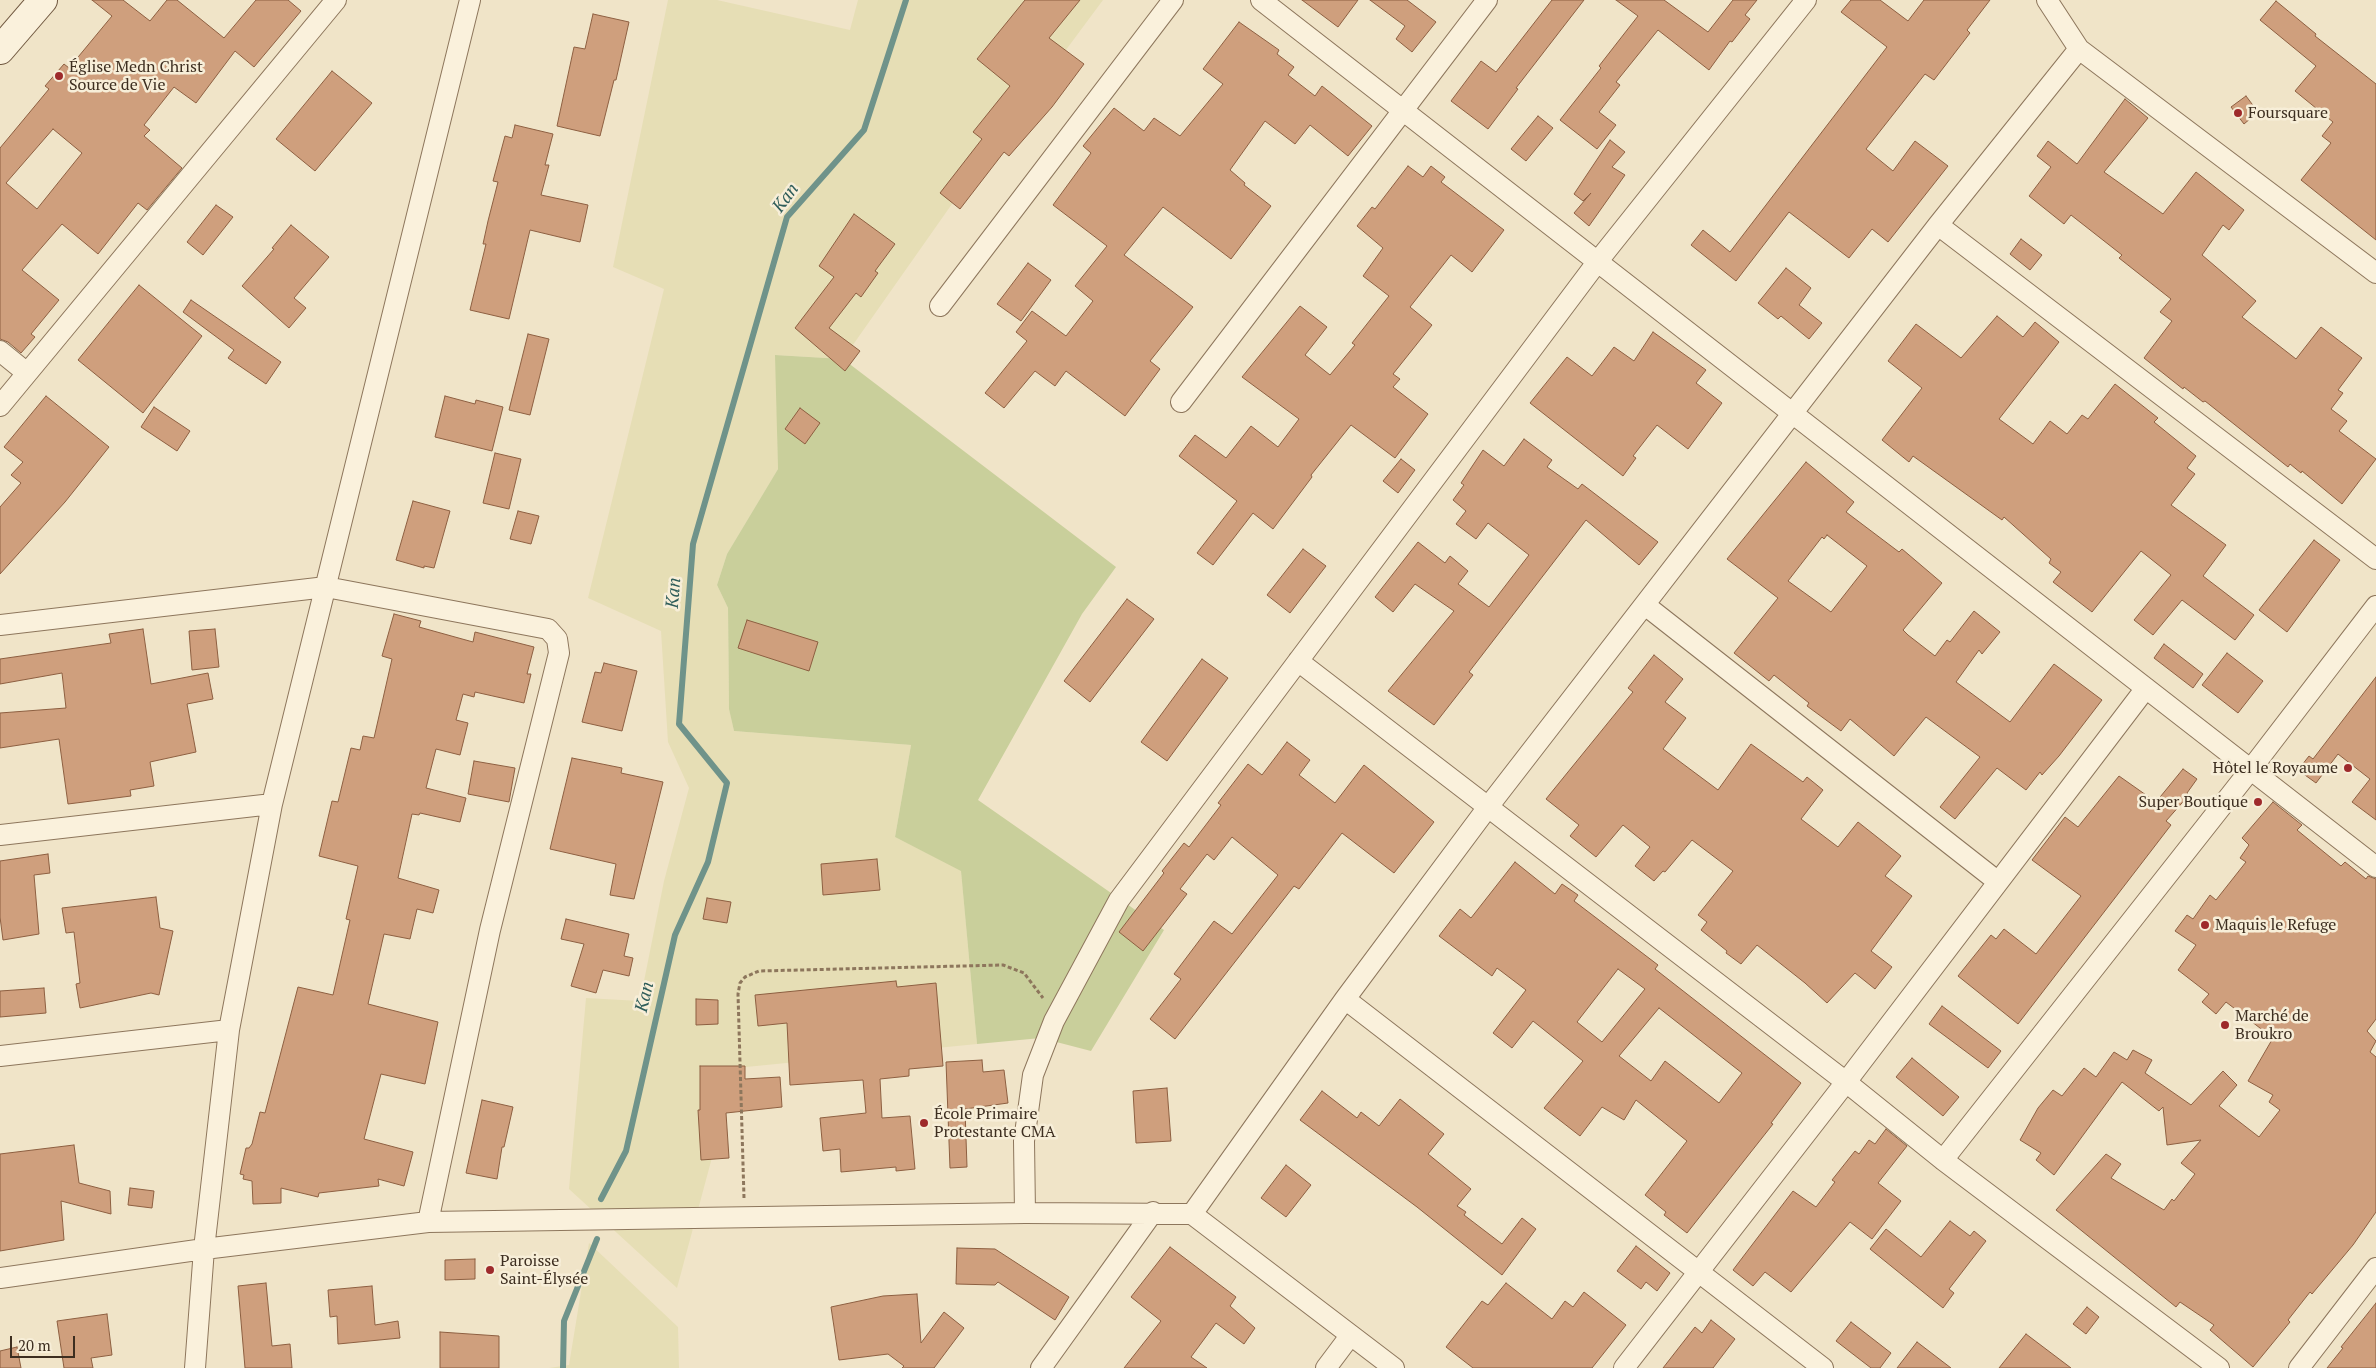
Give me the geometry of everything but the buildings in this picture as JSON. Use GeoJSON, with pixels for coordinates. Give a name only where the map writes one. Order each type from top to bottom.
{"type":"FeatureCollection","features":[{"type":"Feature","properties":{"kind":"street"},"geometry":{"type":"LineString","coordinates":[[0,50],[42,0]]}},
{"type":"Feature","properties":{"kind":"street"},"geometry":{"type":"LineString","coordinates":[[0,406],[336,0]]}},
{"type":"Feature","properties":{"kind":"street"},"geometry":{"type":"LineString","coordinates":[[195,1368],[204,1249],[230,1030],[272,804],[470,0]]}},
{"type":"Feature","properties":{"kind":"street"},"geometry":{"type":"LineString","coordinates":[[940,306],[1173,0]]}},
{"type":"Feature","properties":{"kind":"street"},"geometry":{"type":"LineString","coordinates":[[1261,0],[2376,866]]}},
{"type":"Feature","properties":{"kind":"street"},"geometry":{"type":"LineString","coordinates":[[1181,402],[1487,0]]}},
{"type":"Feature","properties":{"kind":"street"},"geometry":{"type":"LineString","coordinates":[[1025,1213],[1024,1141],[1033,1075],[1054,1021],[1119,900],[1598,261],[1806,0]]}},
{"type":"Feature","properties":{"kind":"street"},"geometry":{"type":"LineString","coordinates":[[2046,0],[2080,49],[2376,273]]}},
{"type":"Feature","properties":{"kind":"street"},"geometry":{"type":"LineString","coordinates":[[1192,1214],[1345,999],[1488,807],[1938,225],[2080,49]]}},
{"type":"Feature","properties":{"kind":"street"},"geometry":{"type":"LineString","coordinates":[[1938,225],[2376,559]]}},
{"type":"Feature","properties":{"kind":"street"},"geometry":{"type":"LineString","coordinates":[[0,351],[27,373]]}},
{"type":"Feature","properties":{"kind":"street"},"geometry":{"type":"LineString","coordinates":[[0,625],[326,587],[548,629],[556,639],[559,653],[490,930],[428,1222]]}},
{"type":"Feature","properties":{"kind":"street"},"geometry":{"type":"LineString","coordinates":[[1645,605],[1997,881]]}},
{"type":"Feature","properties":{"kind":"street"},"geometry":{"type":"LineString","coordinates":[[1943,1160],[2251,770],[2376,606]]}},
{"type":"Feature","properties":{"kind":"street"},"geometry":{"type":"LineString","coordinates":[[1298,661],[1846,1082],[1943,1160],[2219,1368]]}},
{"type":"Feature","properties":{"kind":"street"},"geometry":{"type":"LineString","coordinates":[[1624,1368],[1698,1270],[1846,1082],[1997,881],[2146,688]]}},
{"type":"Feature","properties":{"kind":"street"},"geometry":{"type":"LineString","coordinates":[[0,835],[272,804]]}},
{"type":"Feature","properties":{"kind":"street"},"geometry":{"type":"LineString","coordinates":[[1345,999],[1823,1368]]}},
{"type":"Feature","properties":{"kind":"street"},"geometry":{"type":"LineString","coordinates":[[0,1056],[230,1030]]}},
{"type":"Feature","properties":{"kind":"street"},"geometry":{"type":"LineString","coordinates":[[1041,1368],[1153,1212]]}},
{"type":"Feature","properties":{"kind":"street"},"geometry":{"type":"LineString","coordinates":[[0,1278],[204,1249],[428,1222],[1025,1213],[1153,1212],[1192,1214],[1394,1368]]}},
{"type":"Feature","properties":{"kind":"street"},"geometry":{"type":"LineString","coordinates":[[2299,1368],[2376,1268]]}},
{"type":"Feature","properties":{"kind":"street"},"geometry":{"type":"LineString","coordinates":[[1326,1368],[1350,1336]]}},
{"type":"Feature","properties":{"kind":"path"},"geometry":{"type":"LineString","coordinates":[[744,1217],[738,994],[740,983],[745,977],[759,971],[1003,965],[1024,973],[1040,991],[1054,1021]]}},
{"type":"Feature","properties":{"kind":"shaded area"},"geometry":{"type":"Polygon","coordinates":[[[668,0],[717,0],[850,30],[858,0],[1103,0],[959,194],[843,359],[776,355],[778,469],[727,554],[717,585],[728,608],[729,708],[734,731],[911,745],[895,837],[961,870],[977,1044],[736,1068],[677,1288],[569,1189],[586,998],[640,1001],[664,881],[689,788],[668,742],[661,631],[588,598],[664,289],[613,267],[668,0]]]}},
{"type":"Feature","properties":{"kind":"shaded area"},"geometry":{"type":"Polygon","coordinates":[[[589,1243],[678,1327],[679,1368],[549,1368],[569,1365],[589,1243]]]}},
{"type":"Feature","properties":{"kind":"green space"},"geometry":{"type":"Polygon","coordinates":[[[775,355],[843,359],[1116,567],[1082,614],[978,800],[1164,930],[1091,1051],[1041,1038],[977,1044],[961,871],[895,837],[911,745],[734,731],[729,709],[728,608],[717,585],[727,554],[778,469],[775,355]]]}},
{"type":"Feature","properties":{"kind":"waterway","name":"Kan"},"geometry":{"type":"LineString","coordinates":[[601,1199],[626,1151],[675,935],[708,862],[727,783],[679,724],[693,544],[787,217],[864,130],[906,0]]}},
{"type":"Feature","properties":{"kind":"waterway"},"geometry":{"type":"LineString","coordinates":[[563,1368],[564,1321],[597,1239]]}},
{"type":"Feature","properties":{"kind":"place","name":"Église Medn Christ Source de Vie"},"geometry":{"type":"Point","coordinates":[59,76]}},
{"type":"Feature","properties":{"kind":"place","name":"Foursquare"},"geometry":{"type":"Point","coordinates":[2238,113]}},
{"type":"Feature","properties":{"kind":"place","name":"Hôtel le Royaume"},"geometry":{"type":"Point","coordinates":[2348,768]}},
{"type":"Feature","properties":{"kind":"place","name":"Super Boutique"},"geometry":{"type":"Point","coordinates":[2258,802]}},
{"type":"Feature","properties":{"kind":"place","name":"Maquis le Refuge"},"geometry":{"type":"Point","coordinates":[2205,925]}},
{"type":"Feature","properties":{"kind":"place","name":"Marché de Broukro"},"geometry":{"type":"Point","coordinates":[2225,1025]}},
{"type":"Feature","properties":{"kind":"place","name":"École Primaire Protestante CMA"},"geometry":{"type":"Point","coordinates":[924,1123]}},
{"type":"Feature","properties":{"kind":"place","name":"Paroisse Saint-Élysée"},"geometry":{"type":"Point","coordinates":[490,1270]}}]}
